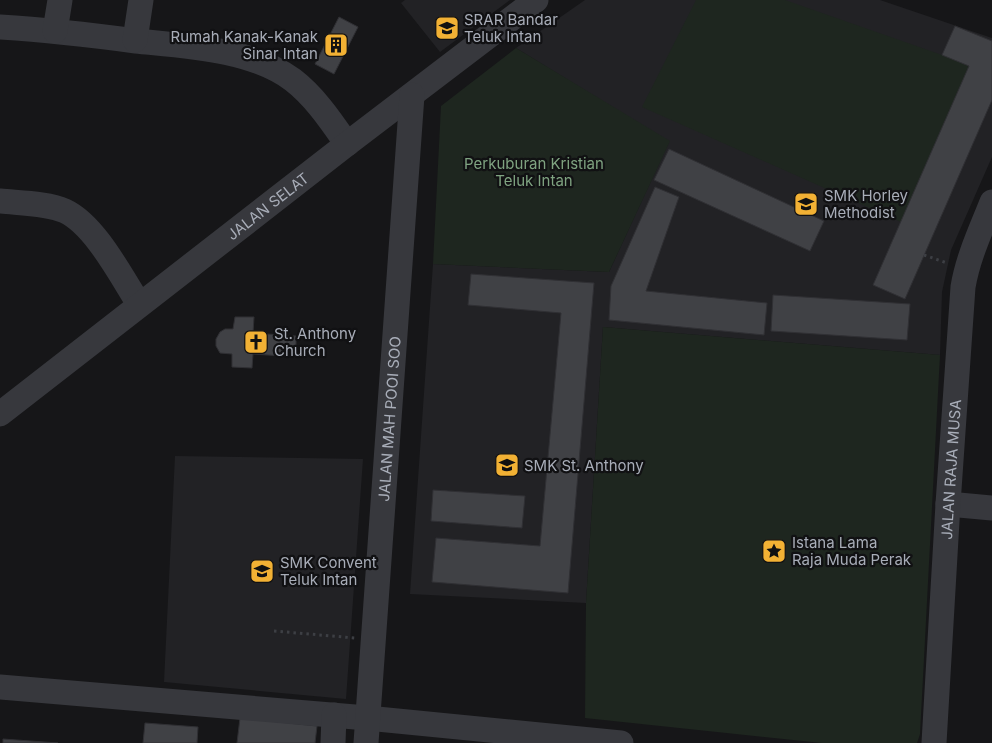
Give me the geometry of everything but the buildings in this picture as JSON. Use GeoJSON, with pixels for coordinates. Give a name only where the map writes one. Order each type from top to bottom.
{"type":"FeatureCollection","features":[{"type":"Feature","properties":{"kind":"street"},"geometry":{"type":"LineString","coordinates":[[56,30],[60,0]]}},
{"type":"Feature","properties":{"kind":"street"},"geometry":{"type":"LineString","coordinates":[[135,40],[141,0]]}},
{"type":"Feature","properties":{"kind":"street","name":"JALAN SELAT"},"geometry":{"type":"LineString","coordinates":[[0,414],[139,304],[536,0]]}},
{"type":"Feature","properties":{"kind":"street"},"geometry":{"type":"LineString","coordinates":[[0,27],[56,30],[194,47],[256,60],[292,79],[303,88],[324,112],[347,144]]}},
{"type":"Feature","properties":{"kind":"street","name":"JALAN MAH POOI SOO"},"geometry":{"type":"LineString","coordinates":[[366,743],[412,95]]}},
{"type":"Feature","properties":{"kind":"street"},"geometry":{"type":"LineString","coordinates":[[0,200],[49,206],[64,210],[78,219],[94,234],[139,304]]}},
{"type":"Feature","properties":{"kind":"street","name":"JALAN RAJA MUSA"},"geometry":{"type":"LineString","coordinates":[[934,743],[948,504],[966,270],[992,202]]}},
{"type":"Feature","properties":{"kind":"street"},"geometry":{"type":"LineString","coordinates":[[948,504],[992,508]]}},
{"type":"Feature","properties":{"kind":"street"},"geometry":{"type":"LineString","coordinates":[[0,686],[367,718],[557,740],[621,743]]}},
{"type":"Feature","properties":{"kind":"street"},"geometry":{"type":"LineString","coordinates":[[333,743],[334,715]]}},
{"type":"Feature","properties":{"kind":"path"},"geometry":{"type":"LineString","coordinates":[[924,255],[966,270]]}},
{"type":"Feature","properties":{"kind":"path"},"geometry":{"type":"LineString","coordinates":[[274,630],[373,639]]}},
{"type":"Feature","properties":{"kind":"shaded area","name":"SRAR Bandar Teluk Intan"},"geometry":{"type":"Polygon","coordinates":[[[405,0],[510,0],[440,52],[401,3],[405,0]]]}},
{"type":"Feature","properties":{"kind":"shaded area","name":"SMK Horley Methodist"},"geometry":{"type":"Polygon","coordinates":[[[585,0],[880,0],[992,38],[992,157],[951,250],[942,292],[940,355],[603,327],[586,603],[410,594],[433,264],[609,272],[669,142],[516,48],[585,0]]]}},
{"type":"Feature","properties":{"kind":"shaded area","name":"SMK Convent Teluk Intan"},"geometry":{"type":"Polygon","coordinates":[[[175,456],[363,459],[346,699],[164,682],[175,456]]]}},
{"type":"Feature","properties":{"kind":"green space"},"geometry":{"type":"Polygon","coordinates":[[[696,0],[785,0],[969,66],[901,222],[642,107],[696,0]]]}},
{"type":"Feature","properties":{"kind":"green space","name":"Perkuburan Kristian Teluk Intan"},"geometry":{"type":"Polygon","coordinates":[[[516,48],[670,141],[609,272],[433,264],[441,106],[516,48]]]}},
{"type":"Feature","properties":{"kind":"green space"},"geometry":{"type":"Polygon","coordinates":[[[603,327],[940,355],[920,734],[917,743],[822,743],[585,718],[586,603],[603,327]]]}},
{"type":"Feature","properties":{"kind":"place","name":"SRAR Bandar Teluk Intan"},"geometry":{"type":"Point","coordinates":[447,28]}},
{"type":"Feature","properties":{"kind":"place","name":"Rumah Kanak-Kanak Sinar Intan"},"geometry":{"type":"Point","coordinates":[336,45]}},
{"type":"Feature","properties":{"kind":"place","name":"SMK Horley Methodist"},"geometry":{"type":"Point","coordinates":[806,204]}},
{"type":"Feature","properties":{"kind":"place","name":"St. Anthony Church"},"geometry":{"type":"Point","coordinates":[256,342]}},
{"type":"Feature","properties":{"kind":"place","name":"SMK St. Anthony"},"geometry":{"type":"Point","coordinates":[507,465]}},
{"type":"Feature","properties":{"kind":"place","name":"Istana Lama Raja Muda Perak"},"geometry":{"type":"Point","coordinates":[774,551]}},
{"type":"Feature","properties":{"kind":"place","name":"SMK Convent Teluk Intan"},"geometry":{"type":"Point","coordinates":[262,571]}}]}
